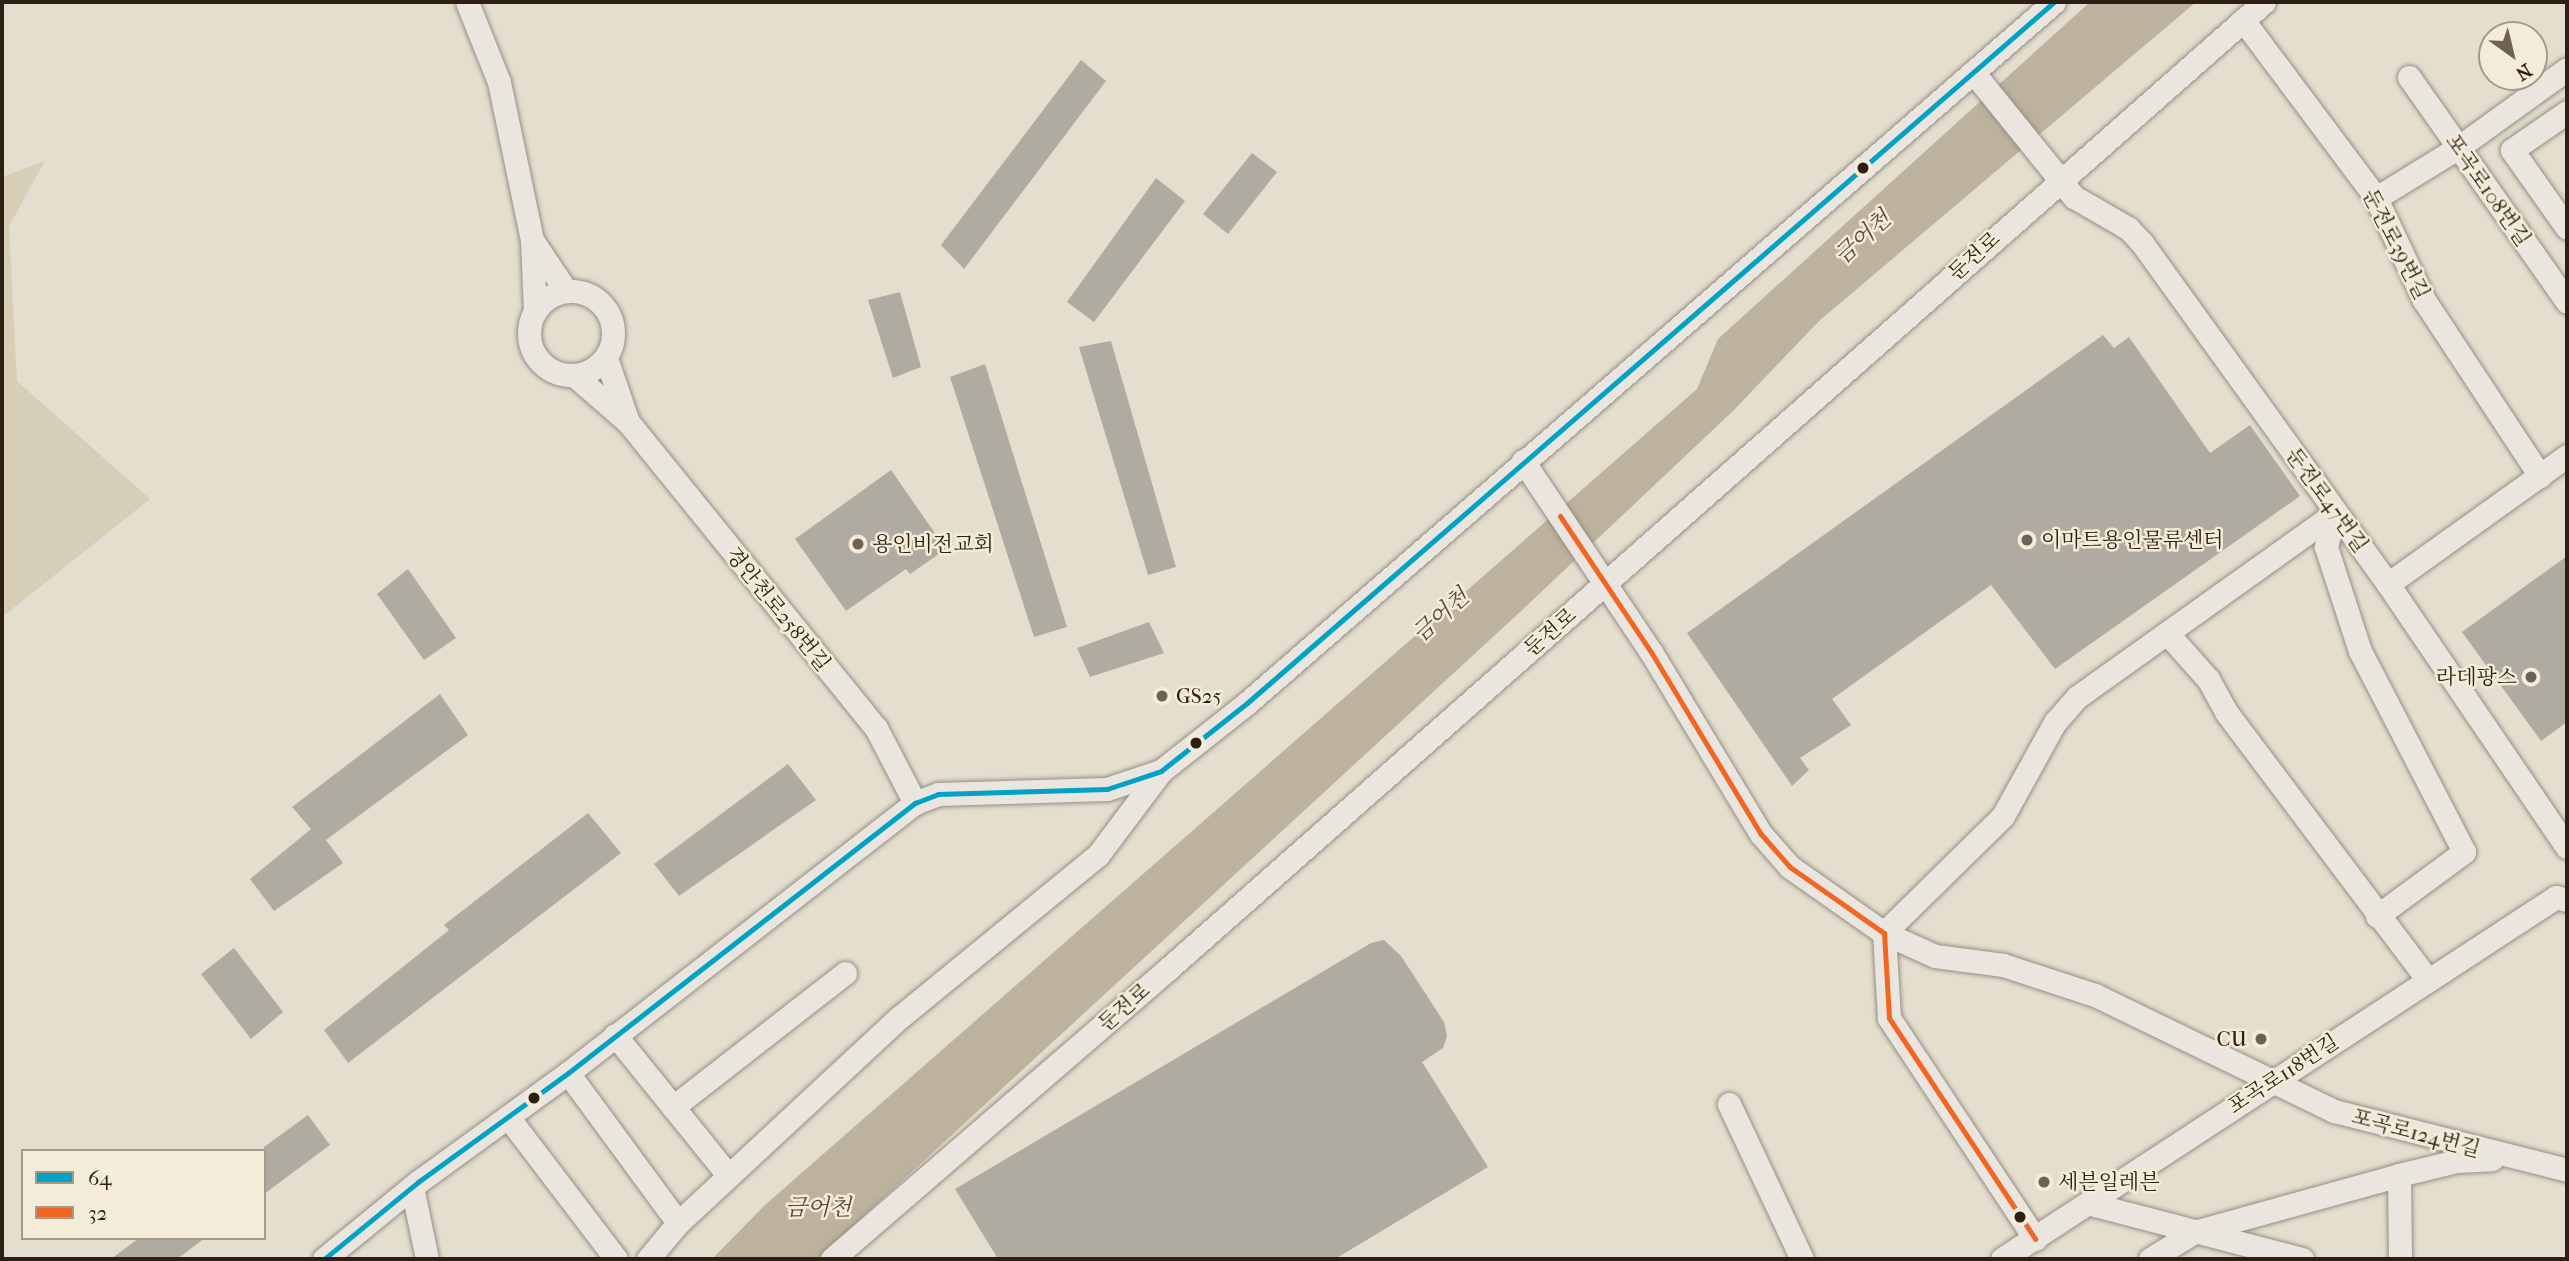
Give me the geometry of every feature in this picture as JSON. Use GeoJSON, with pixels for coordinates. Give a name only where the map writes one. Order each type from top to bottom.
{"type":"FeatureCollection","features":[{"type":"Feature","properties":{"kind":"street"},"geometry":{"type":"LineString","coordinates":[[467,2],[499,82],[532,240],[535,312],[529,330],[536,357],[556,373],[574,375],[596,368],[606,358],[614,332],[604,306],[587,294],[566,291],[552,296],[535,312]]}},
{"type":"Feature","properties":{"kind":"street"},"geometry":{"type":"LineString","coordinates":[[648,1259],[678,1223],[900,1017],[1098,855],[1161,771],[1529,469],[2054,2]]}},
{"type":"Feature","properties":{"kind":"street","name":"둔전로"},"geometry":{"type":"LineString","coordinates":[[832,1259],[1599,576],[2264,2]]}},
{"type":"Feature","properties":{"kind":"street","name":"둔전로39번길"},"geometry":{"type":"LineString","coordinates":[[2243,20],[2376,198],[2424,300],[2540,476]]}},
{"type":"Feature","properties":{"kind":"street"},"geometry":{"type":"LineString","coordinates":[[2376,198],[2459,147],[2567,69]]}},
{"type":"Feature","properties":{"kind":"street","name":"둔전로47번길"},"geometry":{"type":"LineString","coordinates":[[1973,72],[2074,197],[2127,228],[2142,243],[2388,584],[2567,847]]}},
{"type":"Feature","properties":{"kind":"street","name":"포곡로108번길"},"geometry":{"type":"LineString","coordinates":[[2409,77],[2567,302]]}},
{"type":"Feature","properties":{"kind":"street"},"geometry":{"type":"LineString","coordinates":[[2567,112],[2512,150],[2567,228]]}},
{"type":"Feature","properties":{"kind":"street"},"geometry":{"type":"LineString","coordinates":[[532,240],[566,291]]}},
{"type":"Feature","properties":{"kind":"street"},"geometry":{"type":"LineString","coordinates":[[606,358],[628,422]]}},
{"type":"Feature","properties":{"kind":"street"},"geometry":{"type":"LineString","coordinates":[[574,375],[628,422]]}},
{"type":"Feature","properties":{"kind":"street","name":"경안천로258번길"},"geometry":{"type":"LineString","coordinates":[[628,422],[876,728],[915,803]]}},
{"type":"Feature","properties":{"kind":"street"},"geometry":{"type":"LineString","coordinates":[[2388,584],[2567,456]]}},
{"type":"Feature","properties":{"kind":"street","name":"포곡로124번길"},"geometry":{"type":"LineString","coordinates":[[1529,469],[1761,834],[1790,867],[1884,933],[1935,956],[2003,965],[2095,995],[2334,1111],[2567,1170]]}},
{"type":"Feature","properties":{"kind":"street"},"geometry":{"type":"LineString","coordinates":[[2035,1239],[1889,1018],[1884,933],[2003,816],[2055,722],[2077,697],[2335,513]]}},
{"type":"Feature","properties":{"kind":"street"},"geometry":{"type":"LineString","coordinates":[[2335,513],[2326,547],[2360,651],[2463,852],[2377,916]]}},
{"type":"Feature","properties":{"kind":"street"},"geometry":{"type":"LineString","coordinates":[[2168,634],[2208,679],[2226,712],[2377,916],[2428,980]]}},
{"type":"Feature","properties":{"kind":"street"},"geometry":{"type":"LineString","coordinates":[[324,1259],[412,1187],[568,1073],[915,803],[939,794],[1107,789],[1161,771]]}},
{"type":"Feature","properties":{"kind":"street","name":"포곡로118번길"},"geometry":{"type":"LineString","coordinates":[[2002,1259],[2091,1204],[2270,1082],[2556,897],[2567,900]]}},
{"type":"Feature","properties":{"kind":"street"},"geometry":{"type":"LineString","coordinates":[[673,1107],[845,973]]}},
{"type":"Feature","properties":{"kind":"street"},"geometry":{"type":"LineString","coordinates":[[615,1035],[728,1175]]}},
{"type":"Feature","properties":{"kind":"street"},"geometry":{"type":"LineString","coordinates":[[568,1073],[678,1223]]}},
{"type":"Feature","properties":{"kind":"street"},"geometry":{"type":"LineString","coordinates":[[1729,1104],[1802,1259]]}},
{"type":"Feature","properties":{"kind":"street"},"geometry":{"type":"LineString","coordinates":[[508,1117],[616,1259]]}},
{"type":"Feature","properties":{"kind":"street"},"geometry":{"type":"LineString","coordinates":[[2150,1259],[2194,1232],[2457,1161],[2509,1157]]}},
{"type":"Feature","properties":{"kind":"street"},"geometry":{"type":"LineString","coordinates":[[2399,1175],[2400,1259]]}},
{"type":"Feature","properties":{"kind":"street"},"geometry":{"type":"LineString","coordinates":[[412,1187],[427,1259]]}},
{"type":"Feature","properties":{"kind":"street"},"geometry":{"type":"LineString","coordinates":[[2091,1204],[2302,1259]]}},
{"type":"Feature","properties":{"kind":"shaded area"},"geometry":{"type":"Polygon","coordinates":[[[45,161],[9,226],[17,381],[150,499],[2,617],[2,177],[45,161]]]}},
{"type":"Feature","properties":{"kind":"water","name":"금어천"},"geometry":{"type":"Polygon","coordinates":[[[2090,2],[2196,2],[1819,321],[1734,410],[1520,612],[817,1259],[712,1259],[765,1205],[1697,389],[1718,339],[2090,2]]]}},
{"type":"Feature","properties":{"kind":"building"},"geometry":{"type":"Polygon","coordinates":[[[1081,60],[1106,81],[964,269],[941,245],[1081,60]]]}},
{"type":"Feature","properties":{"kind":"building"},"geometry":{"type":"Polygon","coordinates":[[[1252,153],[1277,172],[1228,234],[1203,214],[1252,153]]]}},
{"type":"Feature","properties":{"kind":"building"},"geometry":{"type":"Polygon","coordinates":[[[1156,178],[1185,201],[1094,322],[1067,302],[1156,178]]]}},
{"type":"Feature","properties":{"kind":"building"},"geometry":{"type":"Polygon","coordinates":[[[900,292],[921,367],[893,378],[868,300],[900,292]]]}},
{"type":"Feature","properties":{"kind":"building","name":"이마트용인물류센터"},"geometry":{"type":"Polygon","coordinates":[[[2103,335],[2114,348],[2129,337],[2210,453],[2250,425],[2300,496],[2055,669],[1991,585],[1832,699],[1851,725],[1800,758],[1809,770],[1792,786],[1687,633],[2103,335]]]}},
{"type":"Feature","properties":{"kind":"building"},"geometry":{"type":"Polygon","coordinates":[[[1111,341],[1176,567],[1148,575],[1079,347],[1111,341]]]}},
{"type":"Feature","properties":{"kind":"building"},"geometry":{"type":"Polygon","coordinates":[[[985,364],[1067,627],[1034,637],[950,377],[985,364]]]}},
{"type":"Feature","properties":{"kind":"building"},"geometry":{"type":"Polygon","coordinates":[[[891,470],[946,549],[910,574],[906,569],[846,611],[795,539],[891,470]]]}},
{"type":"Feature","properties":{"kind":"building","name":"라데팡스"},"geometry":{"type":"Polygon","coordinates":[[[2567,556],[2567,722],[2541,741],[2462,632],[2567,556]]]}},
{"type":"Feature","properties":{"kind":"building"},"geometry":{"type":"Polygon","coordinates":[[[408,569],[456,638],[424,660],[377,594],[408,569]]]}},
{"type":"Feature","properties":{"kind":"building"},"geometry":{"type":"Polygon","coordinates":[[[1149,622],[1164,653],[1090,677],[1077,648],[1149,622]]]}},
{"type":"Feature","properties":{"kind":"building"},"geometry":{"type":"Polygon","coordinates":[[[440,694],[468,735],[326,840],[343,863],[274,911],[250,879],[311,829],[292,807],[440,694]]]}},
{"type":"Feature","properties":{"kind":"building"},"geometry":{"type":"Polygon","coordinates":[[[788,764],[816,800],[679,896],[654,864],[788,764]]]}},
{"type":"Feature","properties":{"kind":"building"},"geometry":{"type":"Polygon","coordinates":[[[588,813],[621,853],[348,1063],[324,1030],[449,930],[444,925],[588,813]]]}},
{"type":"Feature","properties":{"kind":"building"},"geometry":{"type":"Polygon","coordinates":[[[1384,940],[1401,956],[1444,1022],[1447,1036],[1443,1048],[1422,1062],[1488,1167],[1335,1259],[998,1259],[955,1189],[1371,943],[1384,940]]]}},
{"type":"Feature","properties":{"kind":"building"},"geometry":{"type":"Polygon","coordinates":[[[234,948],[283,1012],[251,1039],[201,974],[234,948]]]}},
{"type":"Feature","properties":{"kind":"building"},"geometry":{"type":"Polygon","coordinates":[[[308,1115],[330,1145],[266,1193],[264,1147],[308,1115]]]}},
{"type":"Feature","properties":{"kind":"building"},"geometry":{"type":"Polygon","coordinates":[[[136,1240],[202,1240],[177,1259],[111,1259],[136,1240]]]}},
{"type":"Feature","properties":{"kind":"transit line","name":"64"},"geometry":{"type":"LineString","coordinates":[[324,1259],[418,1182],[568,1073],[915,803],[938,794],[1107,789],[1161,771],[1247,703],[2054,2]]}},
{"type":"Feature","properties":{"kind":"transit line","name":"32"},"geometry":{"type":"LineString","coordinates":[[1560,516],[1651,652],[1761,834],[1790,867],[1884,933],[1889,1018],[2035,1239]]}},
{"type":"Feature","properties":{"kind":"place","name":"이마트용인물류센터"},"geometry":{"type":"Point","coordinates":[2027,540]}},
{"type":"Feature","properties":{"kind":"place","name":"용인비전교회"},"geometry":{"type":"Point","coordinates":[858,544]}},
{"type":"Feature","properties":{"kind":"place","name":"라데팡스"},"geometry":{"type":"Point","coordinates":[2531,677]}},
{"type":"Feature","properties":{"kind":"place","name":"GS25"},"geometry":{"type":"Point","coordinates":[1162,696]}},
{"type":"Feature","properties":{"kind":"place","name":"CU"},"geometry":{"type":"Point","coordinates":[2261,1039]}},
{"type":"Feature","properties":{"kind":"place","name":"세븐일레븐"},"geometry":{"type":"Point","coordinates":[2044,1182]}}]}
